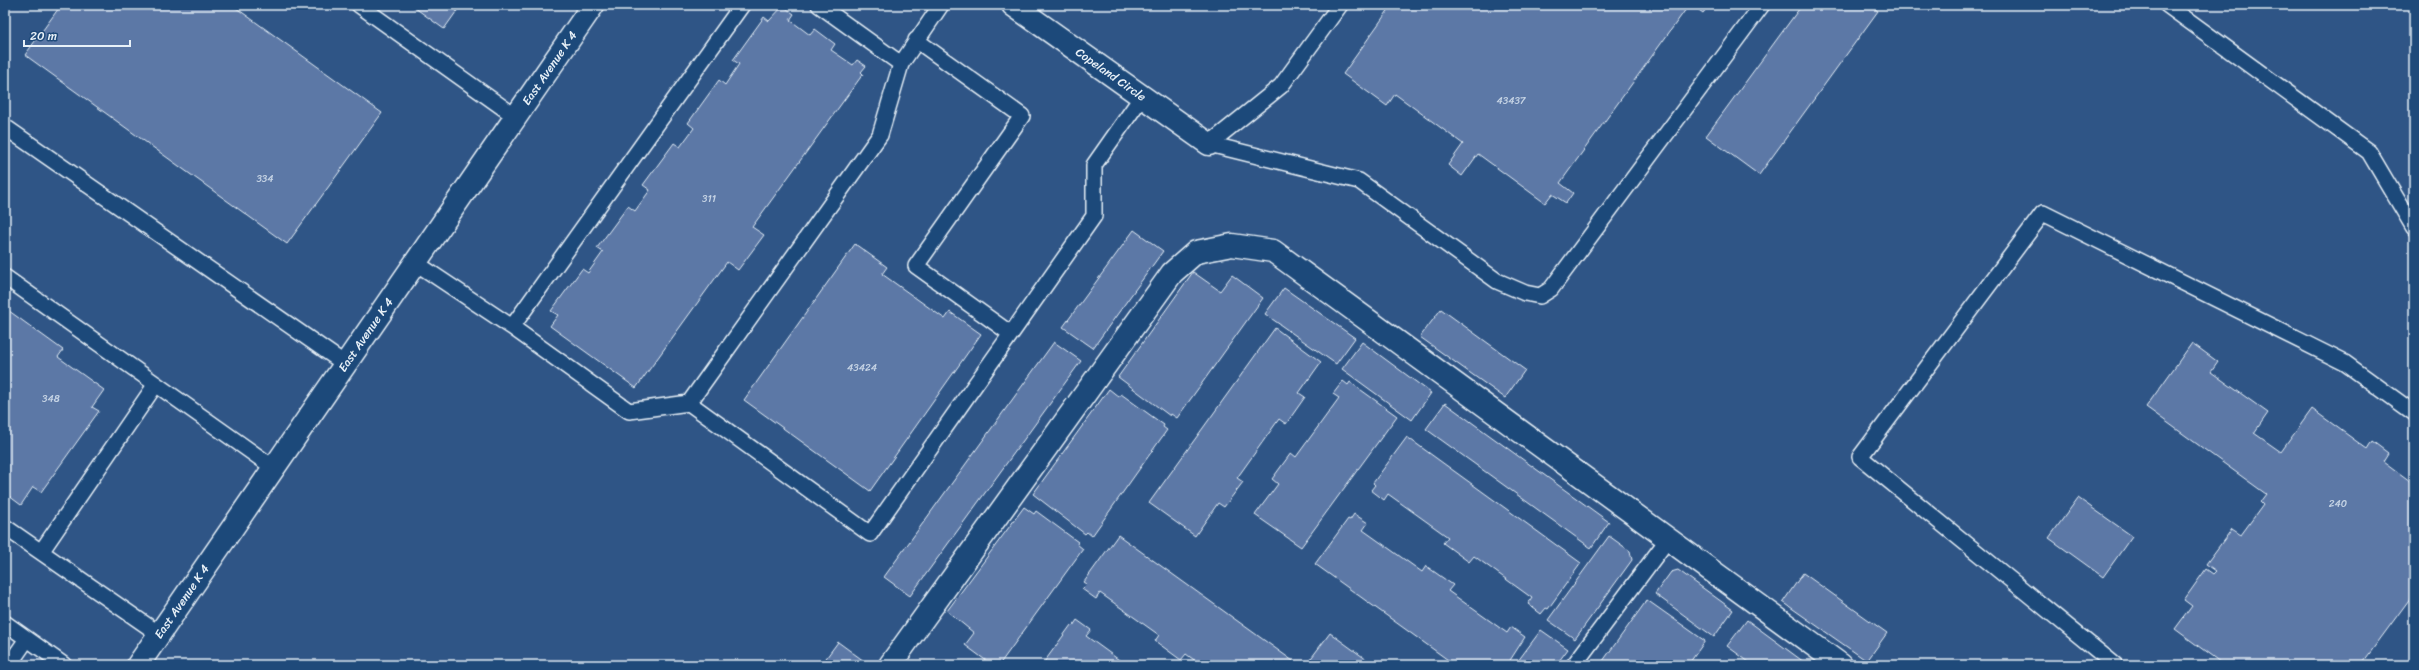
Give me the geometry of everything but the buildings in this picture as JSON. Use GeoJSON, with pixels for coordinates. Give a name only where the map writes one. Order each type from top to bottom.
{"type":"FeatureCollection","features":[{"type":"Feature","properties":{"kind":"street","name":"East Avenue K 4"},"geometry":{"type":"LineString","coordinates":[[138,665],[593,5]]}},
{"type":"Feature","properties":{"kind":"street","name":"Copeland Circle"},"geometry":{"type":"LineString","coordinates":[[1013,5],[1141,98],[1208,144]]}},
{"type":"Feature","properties":{"kind":"street"},"geometry":{"type":"LineString","coordinates":[[890,665],[1172,273],[1196,252],[1232,245],[1273,251],[1841,665]]}},
{"type":"Feature","properties":{"kind":"lane"},"geometry":{"type":"LineString","coordinates":[[359,5],[516,117]]}},
{"type":"Feature","properties":{"kind":"lane"},"geometry":{"type":"LineString","coordinates":[[512,327],[742,5]]}},
{"type":"Feature","properties":{"kind":"lane"},"geometry":{"type":"LineString","coordinates":[[819,5],[900,64]]}},
{"type":"Feature","properties":{"kind":"lane"},"geometry":{"type":"LineString","coordinates":[[689,403],[880,135],[900,64],[941,5]]}},
{"type":"Feature","properties":{"kind":"lane"},"geometry":{"type":"LineString","coordinates":[[1208,144],[1281,86],[1340,5]]}},
{"type":"Feature","properties":{"kind":"lane"},"geometry":{"type":"LineString","coordinates":[[1208,144],[1359,181],[1497,281],[1525,293],[1540,296],[1551,289],[1762,5]]}},
{"type":"Feature","properties":{"kind":"lane"},"geometry":{"type":"LineString","coordinates":[[2167,5],[2369,152],[2414,228]]}},
{"type":"Feature","properties":{"kind":"lane"},"geometry":{"type":"LineString","coordinates":[[916,40],[1022,116],[916,266],[1011,334]]}},
{"type":"Feature","properties":{"kind":"lane"},"geometry":{"type":"LineString","coordinates":[[416,263],[512,327],[629,411],[689,403],[870,534],[1094,216],[1094,165],[1141,98]]}},
{"type":"Feature","properties":{"kind":"lane"},"geometry":{"type":"LineString","coordinates":[[5,127],[345,364]]}},
{"type":"Feature","properties":{"kind":"lane"},"geometry":{"type":"LineString","coordinates":[[2115,665],[1860,457],[2043,213],[2345,363],[2414,413]]}},
{"type":"Feature","properties":{"kind":"lane"},"geometry":{"type":"LineString","coordinates":[[5,278],[274,468]]}},
{"type":"Feature","properties":{"kind":"lane"},"geometry":{"type":"LineString","coordinates":[[41,552],[156,384]]}},
{"type":"Feature","properties":{"kind":"lane"},"geometry":{"type":"LineString","coordinates":[[5,527],[159,634]]}},
{"type":"Feature","properties":{"kind":"lane"},"geometry":{"type":"LineString","coordinates":[[1574,665],[1668,539]]}},
{"type":"Feature","properties":{"kind":"lane"},"geometry":{"type":"LineString","coordinates":[[5,623],[64,665]]}},
{"type":"Feature","properties":{"kind":"lane"},"geometry":{"type":"LineString","coordinates":[[9,665],[27,639]]}}]}
